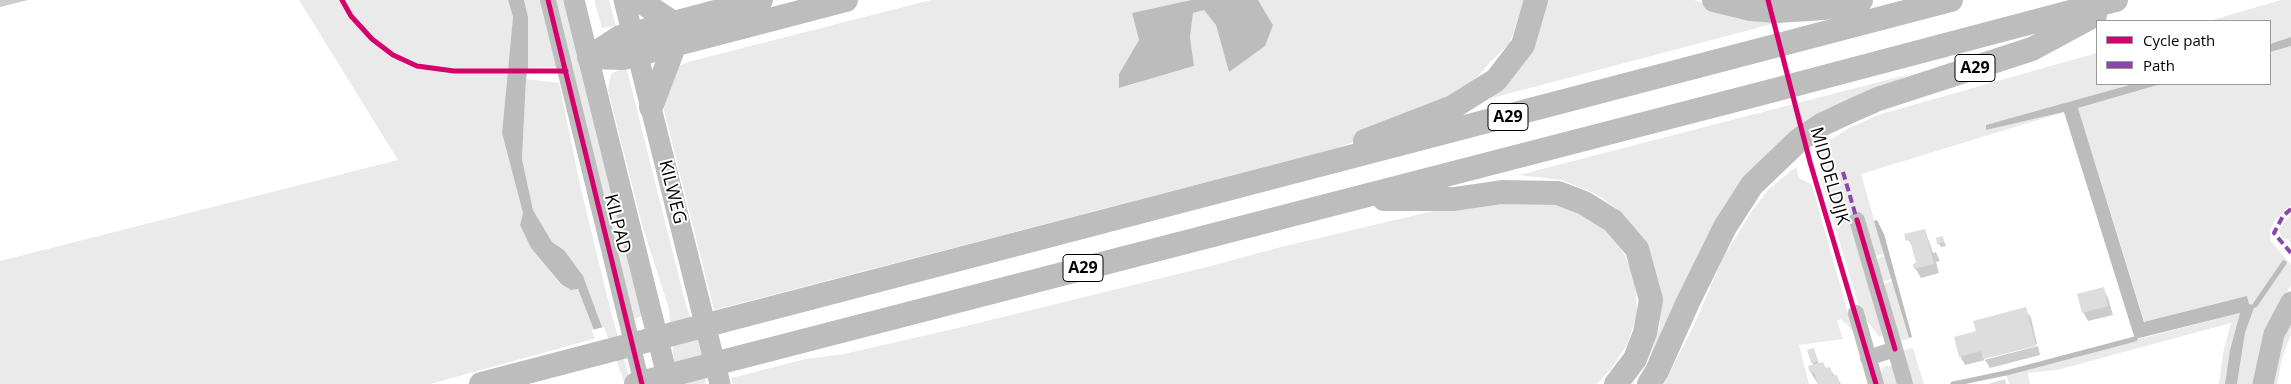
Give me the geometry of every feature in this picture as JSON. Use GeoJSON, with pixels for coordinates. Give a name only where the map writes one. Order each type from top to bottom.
{"type":"FeatureCollection","features":[{"type":"Feature","properties":{"kind":"highway"},"geometry":{"type":"LineString","coordinates":[[640,0],[674,34]]}},
{"type":"Feature","properties":{"kind":"highway"},"geometry":{"type":"LineString","coordinates":[[674,34],[761,0]]}},
{"type":"Feature","properties":{"kind":"highway"},"geometry":{"type":"LineString","coordinates":[[589,57],[624,58],[635,44],[674,34],[846,0]]}},
{"type":"Feature","properties":{"kind":"highway","name":"A29"},"geometry":{"type":"LineString","coordinates":[[1258,182],[1453,107],[1496,80],[1523,45],[1536,0]]}},
{"type":"Feature","properties":{"kind":"highway"},"geometry":{"type":"LineString","coordinates":[[1714,0],[1751,9],[1777,11],[1802,10],[1861,0]]}},
{"type":"Feature","properties":{"kind":"highway","name":"A29"},"geometry":{"type":"LineString","coordinates":[[481,384],[1950,0]]}},
{"type":"Feature","properties":{"kind":"highway","name":"A29"},"geometry":{"type":"LineString","coordinates":[[636,384],[1814,80],[2116,0]]}},
{"type":"Feature","properties":{"kind":"highway","name":"A29"},"geometry":{"type":"LineString","coordinates":[[1649,384],[1657,371],[1725,227],[1752,185],[1799,140],[1823,124],[1878,99],[2032,49],[2123,0]]}},
{"type":"Feature","properties":{"kind":"highway"},"geometry":{"type":"LineString","coordinates":[[651,106],[674,34]]}},
{"type":"Feature","properties":{"kind":"highway","name":"A29"},"geometry":{"type":"LineString","coordinates":[[1348,200],[1454,199],[1502,192],[1558,193],[1584,203],[1613,221],[1637,248],[1651,300],[1645,333],[1635,359],[1616,384]]}},
{"type":"Feature","properties":{"kind":"main road"},"geometry":{"type":"LineString","coordinates":[[574,0],[669,384]]}},
{"type":"Feature","properties":{"kind":"main road","name":"KILWEG"},"geometry":{"type":"LineString","coordinates":[[624,0],[720,384]]}},
{"type":"Feature","properties":{"kind":"main road"},"geometry":{"type":"LineString","coordinates":[[2263,384],[2274,334],[2291,302]]}},
{"type":"Feature","properties":{"kind":"street","name":"KILPAD"},"geometry":{"type":"LineString","coordinates":[[548,0],[642,384]]}},
{"type":"Feature","properties":{"kind":"street","name":"MIDDELDIJK"},"geometry":{"type":"LineString","coordinates":[[1857,220],[1905,384]]}},
{"type":"Feature","properties":{"kind":"street"},"geometry":{"type":"LineString","coordinates":[[1856,314],[1876,384]]}},
{"type":"Feature","properties":{"kind":"street"},"geometry":{"type":"LineString","coordinates":[[1868,358],[1895,349]]}},
{"type":"Feature","properties":{"kind":"shaded area"},"geometry":{"type":"Polygon","coordinates":[[[299,0],[508,0],[513,17],[502,133],[523,213],[520,225],[531,248],[560,284],[571,290],[578,289],[597,338],[430,384],[0,384],[0,261],[398,160],[299,0]]]}},
{"type":"Feature","properties":{"kind":"shaded area"},"geometry":{"type":"Polygon","coordinates":[[[508,0],[524,0],[528,17],[528,68],[522,159],[533,210],[552,242],[564,250],[583,276],[623,384],[597,338],[578,289],[571,290],[561,284],[531,248],[520,225],[523,213],[502,133],[513,17],[508,0]]]}},
{"type":"Feature","properties":{"kind":"shaded area"},"geometry":{"type":"Polygon","coordinates":[[[524,0],[540,0],[557,67],[528,68],[528,17],[524,0]]]}},
{"type":"Feature","properties":{"kind":"shaded area"},"geometry":{"type":"Polygon","coordinates":[[[556,0],[566,0],[644,316],[634,319],[556,0]]]}},
{"type":"Feature","properties":{"kind":"shaded area"},"geometry":{"type":"Polygon","coordinates":[[[594,0],[609,0],[616,26],[602,28],[594,0]]]}},
{"type":"Feature","properties":{"kind":"shaded area"},"geometry":{"type":"Polygon","coordinates":[[[931,0],[1191,0],[1132,13],[1139,40],[1119,74],[1120,88],[1194,66],[1190,37],[1193,13],[1204,10],[1216,25],[1229,72],[1273,25],[1258,0],[1524,0],[1510,43],[1490,62],[1460,97],[1432,112],[1337,148],[714,310],[662,102],[678,66],[931,0]]]}},
{"type":"Feature","properties":{"kind":"shaded area"},"geometry":{"type":"Polygon","coordinates":[[[1191,0],[1258,0],[1273,25],[1265,46],[1229,72],[1216,25],[1204,10],[1193,13],[1190,37],[1194,66],[1119,88],[1119,74],[1139,40],[1132,13],[1191,0]]]}},
{"type":"Feature","properties":{"kind":"shaded area"},"geometry":{"type":"Polygon","coordinates":[[[1543,0],[1694,0],[1740,15],[1791,19],[1477,102],[1543,0]]]}},
{"type":"Feature","properties":{"kind":"shaded area"},"geometry":{"type":"Polygon","coordinates":[[[2281,0],[2291,0],[2291,37],[2271,44],[2271,20],[2212,20],[2281,0]]]}},
{"type":"Feature","properties":{"kind":"shaded area"},"geometry":{"type":"Polygon","coordinates":[[[2291,37],[2291,46],[2271,52],[2271,44],[2291,37]]]}},
{"type":"Feature","properties":{"kind":"shaded area"},"geometry":{"type":"Polygon","coordinates":[[[2291,46],[2291,205],[2275,220],[2270,231],[2271,241],[2291,265],[2291,285],[2282,300],[2254,384],[2237,384],[2245,333],[2255,305],[2249,304],[2247,297],[2145,323],[2078,108],[2158,85],[2271,85],[2271,52],[2291,46]]]}},
{"type":"Feature","properties":{"kind":"shaded area"},"geometry":{"type":"Polygon","coordinates":[[[2096,53],[2096,85],[2129,85],[1987,125],[1986,130],[2064,112],[1861,174],[1884,254],[1872,257],[1884,335],[1879,337],[1860,311],[1821,179],[1825,171],[1820,154],[1823,151],[1819,148],[1847,129],[1881,114],[2096,53]]]}},
{"type":"Feature","properties":{"kind":"shaded area"},"geometry":{"type":"Polygon","coordinates":[[[626,66],[686,305],[704,352],[705,384],[685,384],[674,360],[669,309],[643,228],[608,90],[611,74],[626,66]]]}},
{"type":"Feature","properties":{"kind":"shaded area"},"geometry":{"type":"Polygon","coordinates":[[[1914,73],[1853,100],[1792,136],[1648,363],[1660,325],[1658,296],[1640,235],[1617,209],[1594,193],[1562,180],[1519,175],[1914,73]]]}},
{"type":"Feature","properties":{"kind":"shaded area"},"geometry":{"type":"Polygon","coordinates":[[[526,79],[559,83],[580,185],[631,384],[623,384],[564,250],[552,242],[533,210],[522,159],[526,79]]]}},
{"type":"Feature","properties":{"kind":"shaded area"},"geometry":{"type":"Polygon","coordinates":[[[2129,85],[2158,85],[2078,108],[2144,322],[2247,296],[2249,304],[2255,305],[2245,333],[2237,384],[2225,384],[2230,350],[2240,313],[2135,339],[2064,112],[1986,130],[1986,125],[2129,85]]]}},
{"type":"Feature","properties":{"kind":"shaded area"},"geometry":{"type":"Polygon","coordinates":[[[1796,167],[1799,178],[1812,185],[1853,331],[1841,319],[1837,321],[1843,339],[1799,345],[1809,384],[1664,384],[1694,325],[1724,256],[1752,211],[1768,190],[1796,167]]]}},
{"type":"Feature","properties":{"kind":"shaded area"},"geometry":{"type":"Polygon","coordinates":[[[1484,199],[1565,203],[1598,219],[1618,242],[1635,278],[1637,313],[1628,343],[1611,369],[1597,384],[733,384],[731,378],[806,359],[844,354],[958,328],[1281,247],[1484,199]]]}},
{"type":"Feature","properties":{"kind":"shaded area"},"geometry":{"type":"Polygon","coordinates":[[[2291,214],[2291,247],[2289,239],[2282,238],[2279,230],[2291,214]]]}},
{"type":"Feature","properties":{"kind":"shaded area"},"geometry":{"type":"Polygon","coordinates":[[[1877,220],[1884,234],[1912,337],[1909,338],[1874,221],[1877,220]]]}},
{"type":"Feature","properties":{"kind":"shaded area"},"geometry":{"type":"Polygon","coordinates":[[[1885,256],[1892,279],[1879,282],[1873,260],[1885,256]]]}},
{"type":"Feature","properties":{"kind":"shaded area"},"geometry":{"type":"Polygon","coordinates":[[[1892,281],[1909,339],[1899,341],[1880,285],[1892,281]]]}},
{"type":"Feature","properties":{"kind":"shaded area"},"geometry":{"type":"Polygon","coordinates":[[[2240,313],[2230,350],[2225,384],[2219,384],[2223,353],[2231,323],[2057,370],[2028,373],[2030,384],[2009,384],[2006,373],[2240,313]]]}},
{"type":"Feature","properties":{"kind":"shaded area"},"geometry":{"type":"Polygon","coordinates":[[[2291,320],[2291,334],[2282,358],[2277,384],[2273,384],[2281,345],[2291,320]]]}},
{"type":"Feature","properties":{"kind":"shaded area"},"geometry":{"type":"Polygon","coordinates":[[[1913,348],[1924,384],[1911,384],[1901,351],[1913,348]]]}},
{"type":"Feature","properties":{"kind":"shaded area"},"geometry":{"type":"Polygon","coordinates":[[[1885,366],[1891,366],[1895,369],[1903,384],[1884,384],[1881,371],[1885,366]]]}},
{"type":"Feature","properties":{"kind":"pier"},"geometry":{"type":"Polygon","coordinates":[[[604,327],[625,384],[609,384],[592,330],[604,327]]]}},
{"type":"Feature","properties":{"kind":"building"},"geometry":{"type":"Polygon","coordinates":[[[1925,229],[1934,264],[1914,269],[1913,264],[1916,263],[1910,240],[1906,241],[1904,234],[1925,229]]]}},
{"type":"Feature","properties":{"kind":"building"},"geometry":{"type":"Polygon","coordinates":[[[1943,236],[1944,242],[1937,244],[1936,238],[1943,236]]]}},
{"type":"Feature","properties":{"kind":"building"},"geometry":{"type":"Polygon","coordinates":[[[2104,287],[2108,306],[2082,313],[2077,294],[2104,287]]]}},
{"type":"Feature","properties":{"kind":"building"},"geometry":{"type":"Polygon","coordinates":[[[2026,307],[2036,346],[1983,359],[1981,351],[1959,357],[1954,337],[1976,331],[1973,321],[2026,307]]]}},
{"type":"Feature","properties":{"kind":"building"},"geometry":{"type":"Polygon","coordinates":[[[1814,348],[1818,361],[1811,363],[1807,350],[1814,348]]]}},
{"type":"Feature","properties":{"kind":"building"},"geometry":{"type":"Polygon","coordinates":[[[1823,362],[1825,368],[1830,367],[1833,376],[1837,375],[1840,384],[1818,384],[1814,372],[1810,373],[1808,366],[1823,362]]]}},
{"type":"Feature","properties":{"kind":"building"},"geometry":{"type":"Polygon","coordinates":[[[2005,379],[2006,384],[1988,384],[2005,379]]]}},
{"type":"Feature","properties":{"kind":"waterway"},"geometry":{"type":"LineString","coordinates":[[2255,305],[2284,263]]}},
{"type":"Feature","properties":{"kind":"waterway"},"geometry":{"type":"LineString","coordinates":[[1953,384],[2006,373],[2135,339]]}},
{"type":"Feature","properties":{"kind":"marked path"},"geometry":{"type":"LineString","coordinates":[[1843,172],[1857,220]]}},
{"type":"Feature","properties":{"kind":"marked path"},"geometry":{"type":"LineString","coordinates":[[2291,209],[2283,216],[2274,233],[2291,253]]}},
{"type":"Feature","properties":{"kind":"cycle path"},"geometry":{"type":"LineString","coordinates":[[342,0],[351,16],[372,39],[393,55],[417,66],[454,71],[566,71]]}},
{"type":"Feature","properties":{"kind":"cycle path"},"geometry":{"type":"LineString","coordinates":[[548,0],[642,384]]}},
{"type":"Feature","properties":{"kind":"cycle path"},"geometry":{"type":"LineString","coordinates":[[1768,0],[1810,162],[1876,384]]}},
{"type":"Feature","properties":{"kind":"cycle path"},"geometry":{"type":"LineString","coordinates":[[1857,220],[1895,349]]}}]}
